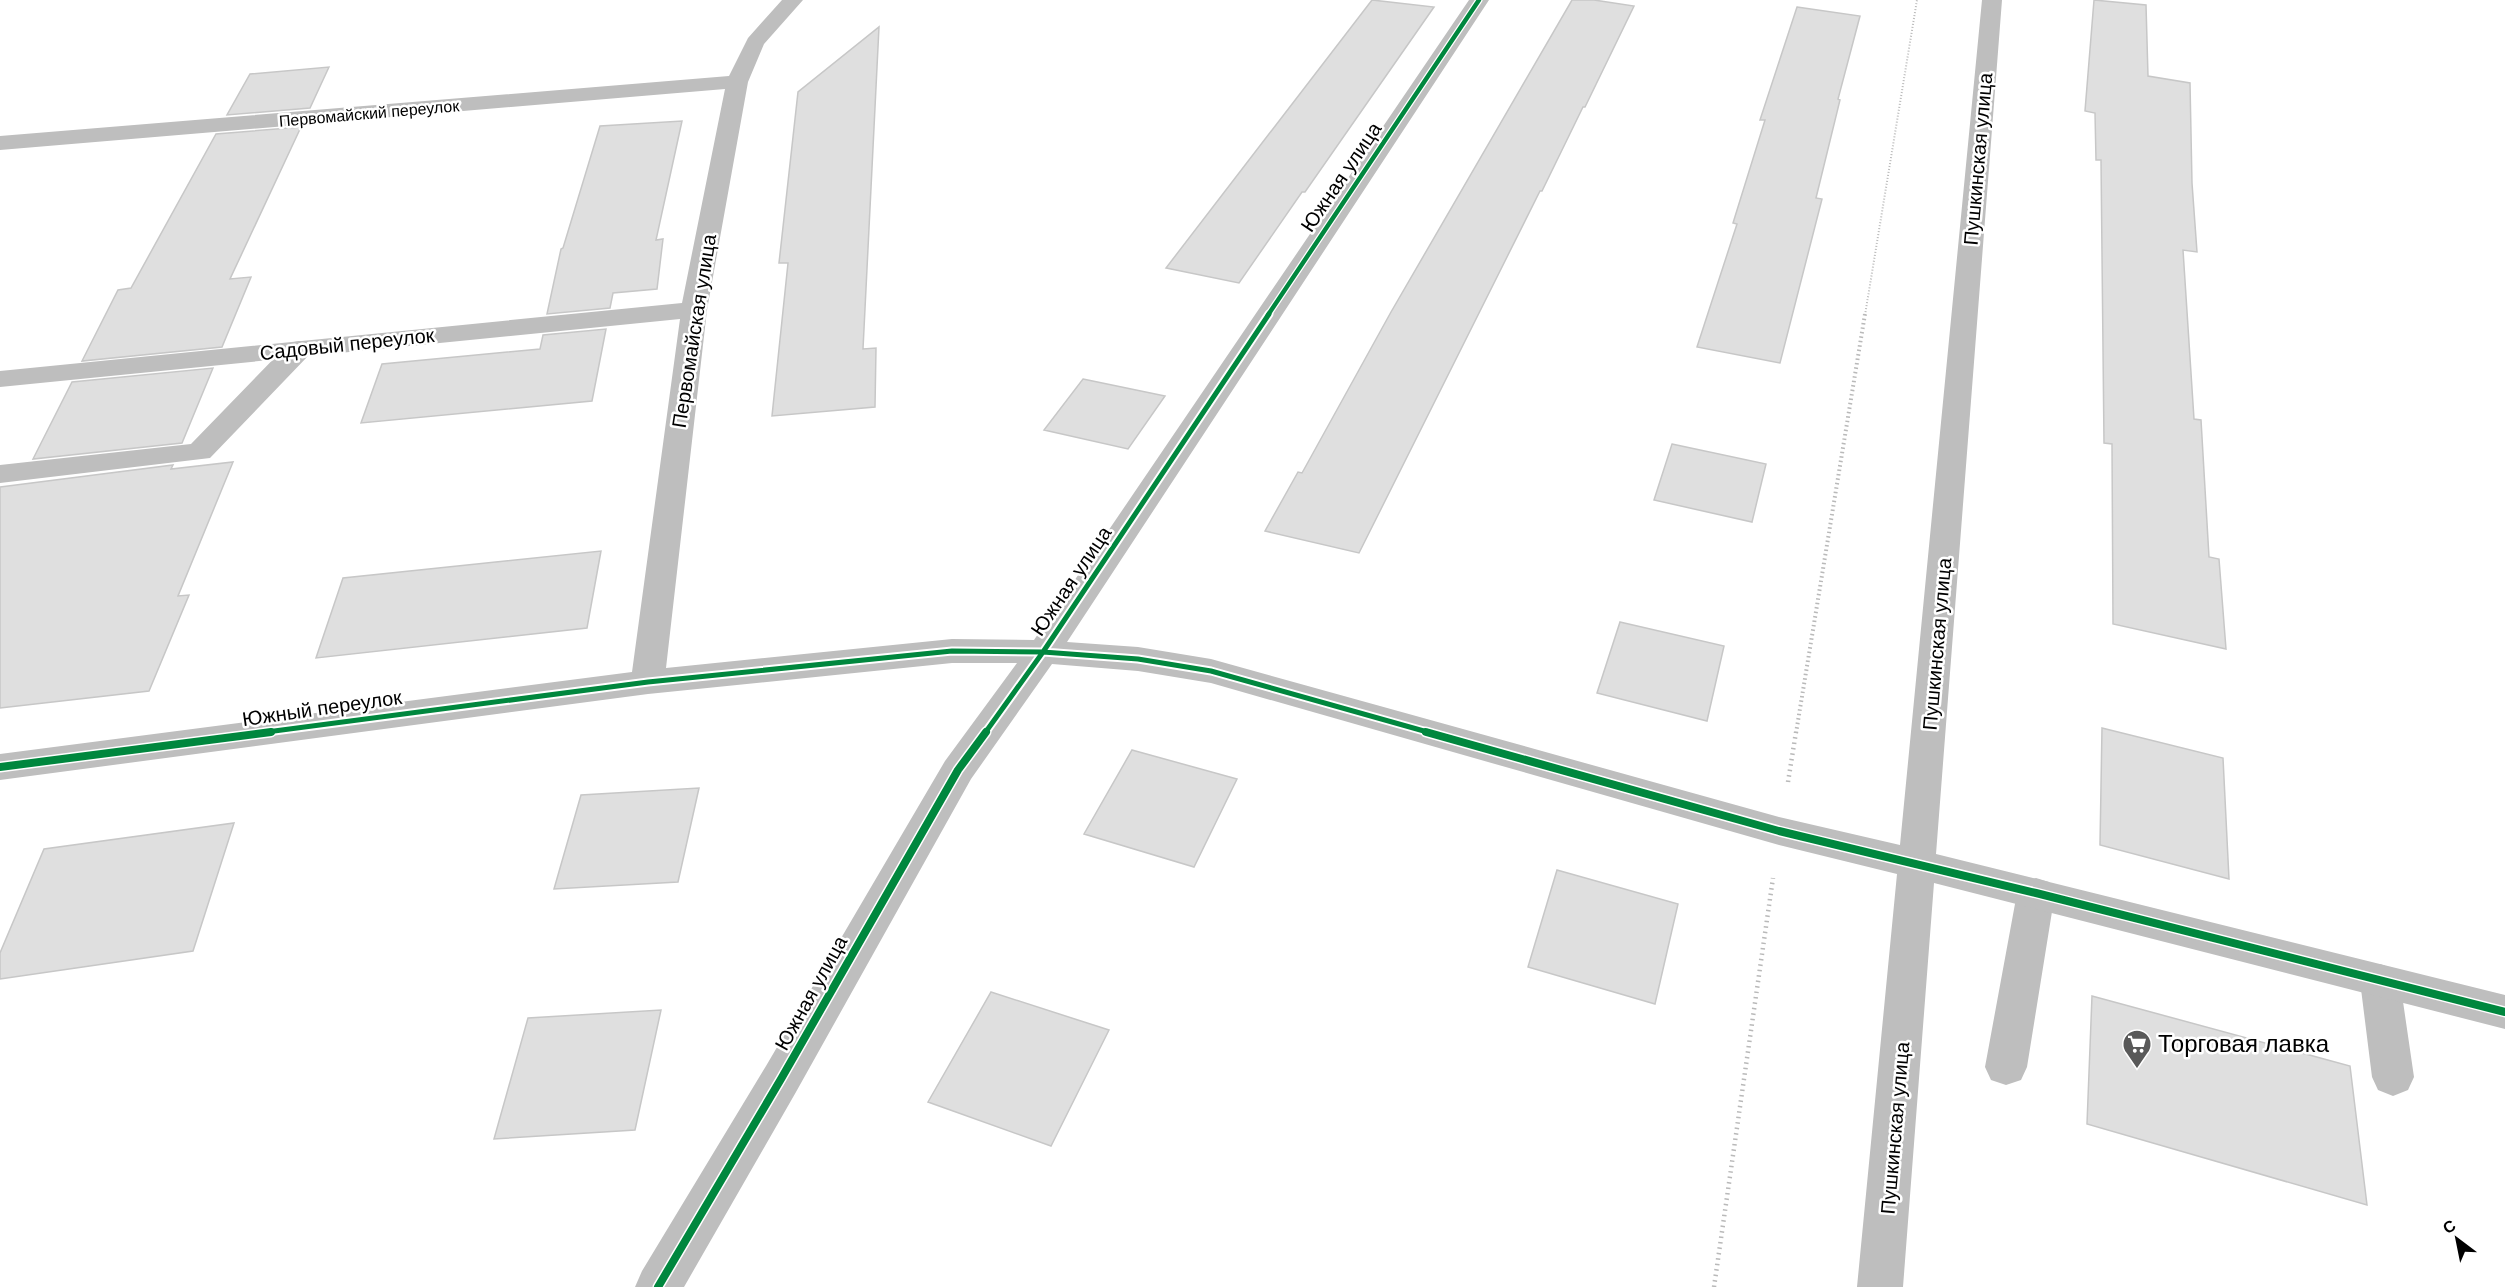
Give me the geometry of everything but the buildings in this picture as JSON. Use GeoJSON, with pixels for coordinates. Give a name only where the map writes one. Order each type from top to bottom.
{"type":"FeatureCollection","features":[{"type":"Feature","properties":{"kind":"street","name":"Первомайская улица"},"geometry":{"type":"LineString","coordinates":[[648,681],[694,310],[737,82],[755,42],[793,0]]}},
{"type":"Feature","properties":{"kind":"street","name":"Южная улица"},"geometry":{"type":"LineString","coordinates":[[658,1287],[782,1079],[958,770],[1043,652],[1479,0]]}},
{"type":"Feature","properties":{"kind":"street","name":"Пушкинская улица"},"geometry":{"type":"LineString","coordinates":[[1880,1287],[1992,0]]}},
{"type":"Feature","properties":{"kind":"street","name":"Первомайский переулок"},"geometry":{"type":"LineString","coordinates":[[0,143],[737,82]]}},
{"type":"Feature","properties":{"kind":"street","name":"Садовый переулок"},"geometry":{"type":"LineString","coordinates":[[0,379],[694,310]]}},
{"type":"Feature","properties":{"kind":"street"},"geometry":{"type":"LineString","coordinates":[[0,474],[200,452],[299,349]]}},
{"type":"Feature","properties":{"kind":"street","name":"Южный переулок"},"geometry":{"type":"LineString","coordinates":[[0,767],[648,681],[952,651],[1043,652],[1138,658],[1211,671],[1779,831],[2036,893],[2505,1012]]}},
{"type":"Feature","properties":{"kind":"street"},"geometry":{"type":"LineString","coordinates":[[2006,1067],[2036,893]]}},
{"type":"Feature","properties":{"kind":"street"},"geometry":{"type":"LineString","coordinates":[[2380,981],[2393,1077]]}},
{"type":"Feature","properties":{"kind":"path"},"geometry":{"type":"LineString","coordinates":[[1714,1287],[1779,831],[1917,0]]}},
{"type":"Feature","properties":{"kind":"cycle path"},"geometry":{"type":"LineString","coordinates":[[658,1287],[781,1079],[958,770],[1043,652],[1479,0]]}},
{"type":"Feature","properties":{"kind":"cycle path"},"geometry":{"type":"LineString","coordinates":[[0,767],[648,682],[952,651],[1043,652],[1138,659],[1211,671],[1779,831],[2036,893],[2505,1012]]}},
{"type":"Feature","properties":{"kind":"place","name":"Торговая лавка"},"geometry":{"type":"Point","coordinates":[2137,1070]}}]}
